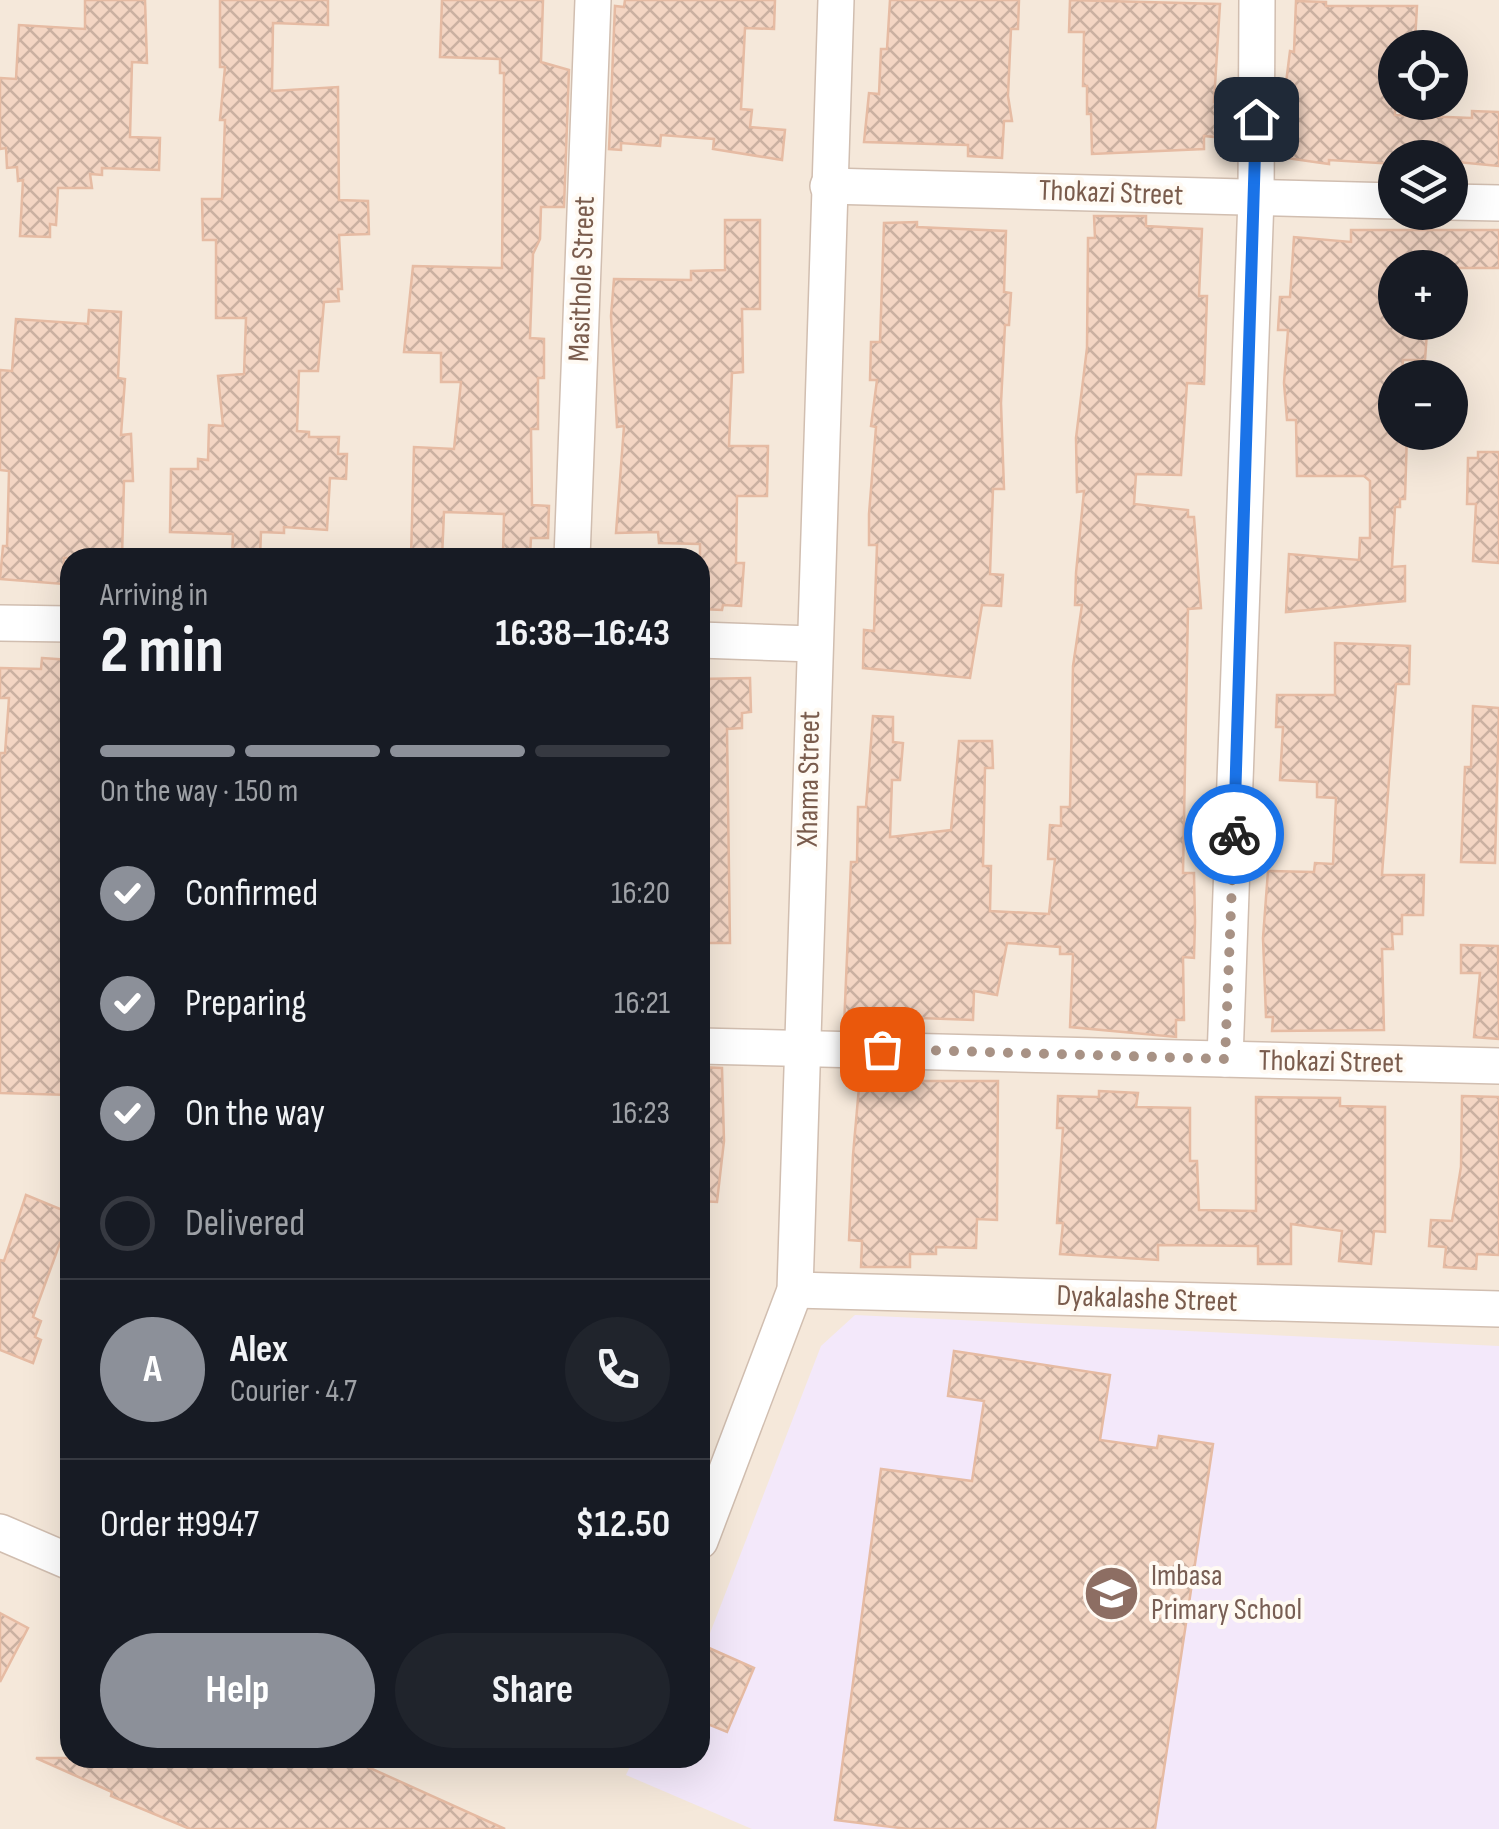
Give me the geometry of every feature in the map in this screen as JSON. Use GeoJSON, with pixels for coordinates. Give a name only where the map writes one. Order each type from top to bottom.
{"type":"FeatureCollection","features":[{"type":"Feature","properties":{"kind":"street","name":"Masithole Street"},"geometry":{"type":"LineString","coordinates":[[572,548],[592,0]]}},
{"type":"Feature","properties":{"kind":"street","name":"Xhama Street"},"geometry":{"type":"LineString","coordinates":[[710,1515],[795,1290],[836,0]]}},
{"type":"Feature","properties":{"kind":"street"},"geometry":{"type":"LineString","coordinates":[[1225,1059],[1256,198],[1257,0]]}},
{"type":"Feature","properties":{"kind":"street","name":"Thokazi Street"},"geometry":{"type":"LineString","coordinates":[[828,186],[1378,201]]}},
{"type":"Feature","properties":{"kind":"street"},"geometry":{"type":"LineString","coordinates":[[1468,202],[1499,202]]}},
{"type":"Feature","properties":{"kind":"street"},"geometry":{"type":"LineString","coordinates":[[0,623],[60,624]]}},
{"type":"Feature","properties":{"kind":"street"},"geometry":{"type":"LineString","coordinates":[[710,640],[813,644]]}},
{"type":"Feature","properties":{"kind":"street","name":"Thokazi Street"},"geometry":{"type":"LineString","coordinates":[[710,1046],[1499,1066]]}},
{"type":"Feature","properties":{"kind":"street","name":"Dyakalashe Street"},"geometry":{"type":"LineString","coordinates":[[795,1290],[1499,1309]]}},
{"type":"Feature","properties":{"kind":"street"},"geometry":{"type":"LineString","coordinates":[[0,1532],[60,1558]]}},
{"type":"Feature","properties":{"kind":"shaded area"},"geometry":{"type":"Polygon","coordinates":[[[0,0],[1499,0],[1499,1829],[0,1829],[0,0]]]}},
{"type":"Feature","properties":{"kind":"shaded area","name":"Imbasa Primary School"},"geometry":{"type":"Polygon","coordinates":[[[855,1315],[1499,1346],[1499,1829],[752,1829],[626,1775],[629,1768],[710,1768],[710,1633],[821,1346],[855,1315]]]}},
{"type":"Feature","properties":{"kind":"building"},"geometry":{"type":"Polygon","coordinates":[[[85,0],[145,0],[147,63],[132,62],[130,137],[160,138],[159,170],[102,168],[102,175],[90,174],[92,188],[58,188],[56,225],[50,224],[50,237],[20,236],[23,180],[18,181],[17,167],[7,168],[6,148],[0,149],[0,78],[16,79],[19,25],[85,29],[85,0]]]}},
{"type":"Feature","properties":{"kind":"building"},"geometry":{"type":"Polygon","coordinates":[[[220,0],[328,0],[328,25],[273,23],[272,91],[338,87],[339,200],[368,201],[369,234],[339,235],[342,289],[338,289],[339,301],[324,302],[318,371],[299,371],[297,431],[309,432],[309,437],[339,437],[338,454],[347,454],[346,479],[330,478],[327,530],[284,527],[284,533],[261,532],[260,548],[232,548],[233,534],[170,532],[171,469],[198,469],[198,459],[208,460],[209,425],[223,426],[218,376],[244,374],[246,318],[216,318],[216,240],[203,240],[202,199],[222,199],[225,120],[220,120],[225,67],[220,67],[220,0]]]}},
{"type":"Feature","properties":{"kind":"building"},"geometry":{"type":"Polygon","coordinates":[[[442,0],[543,0],[541,62],[569,70],[564,207],[541,207],[540,239],[533,254],[530,338],[544,339],[544,378],[538,378],[538,429],[531,429],[532,505],[549,506],[548,538],[531,538],[530,548],[503,548],[504,514],[444,512],[442,548],[411,548],[414,447],[454,449],[461,382],[441,382],[441,353],[404,352],[413,266],[502,268],[504,73],[500,73],[500,59],[440,57],[442,0]]]}},
{"type":"Feature","properties":{"kind":"building"},"geometry":{"type":"Polygon","coordinates":[[[625,0],[775,0],[774,29],[745,28],[741,109],[752,110],[750,127],[785,130],[782,160],[713,149],[714,139],[661,135],[660,146],[621,143],[621,150],[609,149],[615,6],[624,7],[625,0]]]}},
{"type":"Feature","properties":{"kind":"building"},"geometry":{"type":"Polygon","coordinates":[[[890,0],[1019,0],[1018,29],[1011,29],[1008,96],[1012,121],[1004,121],[1002,158],[968,156],[968,145],[864,142],[869,93],[879,94],[881,49],[887,49],[890,0]]]}},
{"type":"Feature","properties":{"kind":"building"},"geometry":{"type":"Polygon","coordinates":[[[1070,0],[1220,4],[1214,102],[1235,103],[1235,139],[1204,136],[1204,149],[1092,154],[1091,114],[1087,114],[1087,86],[1083,86],[1084,32],[1069,32],[1070,0]]]}},
{"type":"Feature","properties":{"kind":"building"},"geometry":{"type":"Polygon","coordinates":[[[1296,1],[1326,2],[1326,6],[1417,6],[1416,30],[1378,30],[1378,120],[1468,120],[1472,111],[1499,112],[1499,166],[1468,163],[1468,140],[1378,140],[1378,163],[1329,160],[1329,164],[1279,157],[1278,107],[1283,107],[1290,51],[1294,52],[1296,1]]]}},
{"type":"Feature","properties":{"kind":"building"},"geometry":{"type":"Polygon","coordinates":[[[1094,216],[1146,216],[1146,226],[1202,229],[1199,296],[1207,296],[1204,384],[1187,383],[1181,475],[1136,474],[1134,504],[1188,510],[1188,517],[1194,517],[1201,608],[1188,609],[1183,873],[1194,873],[1195,921],[1194,958],[1183,957],[1184,1020],[1176,1020],[1176,1037],[1070,1027],[1073,954],[1060,954],[1060,947],[1007,943],[997,995],[974,991],[973,1020],[920,1018],[919,1030],[844,1027],[851,862],[857,862],[858,807],[866,807],[873,716],[893,717],[893,742],[903,743],[900,780],[892,780],[890,837],[951,830],[959,741],[992,741],[993,768],[985,768],[983,866],[991,866],[990,911],[1049,914],[1055,859],[1048,859],[1050,825],[1061,826],[1061,807],[1070,807],[1073,666],[1082,605],[1075,605],[1076,573],[1084,491],[1077,492],[1076,438],[1087,348],[1088,238],[1095,238],[1094,216]]]}},
{"type":"Feature","properties":{"kind":"building"},"geometry":{"type":"Polygon","coordinates":[[[725,220],[760,220],[760,309],[742,309],[743,372],[732,373],[729,446],[768,446],[767,496],[737,496],[736,563],[744,563],[741,606],[723,605],[722,610],[710,609],[710,548],[700,548],[700,544],[659,543],[658,532],[616,533],[624,426],[617,427],[611,316],[614,279],[691,280],[691,271],[725,270],[725,220]]]}},
{"type":"Feature","properties":{"kind":"building"},"geometry":{"type":"Polygon","coordinates":[[[917,222],[917,227],[1006,231],[1004,292],[1011,293],[1009,325],[1005,325],[1001,403],[1004,489],[993,489],[990,574],[1003,575],[1001,606],[982,605],[970,678],[863,668],[864,630],[874,631],[877,545],[869,545],[869,514],[876,427],[871,426],[877,380],[870,380],[871,342],[880,342],[884,223],[917,222]]]}},
{"type":"Feature","properties":{"kind":"building"},"geometry":{"type":"Polygon","coordinates":[[[1351,230],[1499,230],[1499,268],[1468,268],[1468,250],[1378,250],[1378,340],[1426,340],[1425,360],[1378,360],[1378,450],[1406,450],[1405,499],[1400,499],[1400,507],[1395,507],[1392,567],[1405,566],[1405,601],[1286,612],[1289,554],[1359,560],[1360,538],[1370,538],[1370,481],[1364,476],[1297,476],[1296,420],[1287,420],[1284,383],[1288,330],[1278,330],[1280,297],[1290,297],[1294,237],[1351,242],[1351,230]]]}},
{"type":"Feature","properties":{"kind":"building"},"geometry":{"type":"Polygon","coordinates":[[[89,310],[121,312],[118,378],[125,379],[121,435],[131,434],[133,481],[124,481],[122,548],[60,548],[60,584],[0,579],[3,546],[7,546],[9,471],[0,470],[0,370],[12,371],[16,319],[88,324],[89,310]]]}},
{"type":"Feature","properties":{"kind":"building"},"geometry":{"type":"Polygon","coordinates":[[[1478,452],[1499,452],[1499,563],[1473,561],[1476,504],[1467,504],[1468,458],[1478,458],[1478,452]]]}},
{"type":"Feature","properties":{"kind":"building"},"geometry":{"type":"Polygon","coordinates":[[[1335,643],[1410,646],[1409,684],[1396,684],[1382,875],[1424,875],[1423,915],[1402,915],[1402,934],[1392,934],[1393,949],[1382,949],[1384,1030],[1272,1031],[1273,1017],[1266,1017],[1263,938],[1268,871],[1314,872],[1315,863],[1333,864],[1336,798],[1317,797],[1317,782],[1280,780],[1283,727],[1276,727],[1277,695],[1335,695],[1335,643]]]}},
{"type":"Feature","properties":{"kind":"building"},"geometry":{"type":"Polygon","coordinates":[[[42,658],[60,659],[60,1095],[0,1093],[0,753],[5,753],[9,698],[0,698],[0,668],[41,669],[42,658]]]}},
{"type":"Feature","properties":{"kind":"building"},"geometry":{"type":"Polygon","coordinates":[[[750,678],[751,712],[742,713],[742,728],[727,729],[730,943],[710,943],[710,679],[750,678]]]}},
{"type":"Feature","properties":{"kind":"building"},"geometry":{"type":"Polygon","coordinates":[[[1473,706],[1499,708],[1495,863],[1461,862],[1465,767],[1471,767],[1473,706]]]}},
{"type":"Feature","properties":{"kind":"building"},"geometry":{"type":"Polygon","coordinates":[[[1461,945],[1498,946],[1499,1039],[1474,1037],[1480,973],[1461,973],[1461,945]]]}},
{"type":"Feature","properties":{"kind":"building"},"geometry":{"type":"Polygon","coordinates":[[[710,1067],[722,1068],[724,1141],[717,1202],[710,1202],[710,1067]]]}},
{"type":"Feature","properties":{"kind":"building"},"geometry":{"type":"Polygon","coordinates":[[[877,1081],[998,1081],[997,1220],[977,1219],[976,1248],[936,1247],[936,1254],[910,1254],[910,1267],[861,1267],[862,1241],[849,1240],[853,1155],[859,1087],[877,1088],[877,1081]]]}},
{"type":"Feature","properties":{"kind":"building"},"geometry":{"type":"Polygon","coordinates":[[[1099,1091],[1138,1093],[1136,1107],[1190,1108],[1190,1161],[1197,1161],[1199,1210],[1256,1211],[1256,1097],[1340,1098],[1340,1106],[1385,1107],[1385,1232],[1374,1231],[1371,1264],[1339,1261],[1342,1231],[1291,1224],[1291,1264],[1258,1264],[1258,1246],[1158,1245],[1158,1260],[1060,1254],[1063,1223],[1057,1223],[1063,1128],[1057,1128],[1058,1096],[1099,1097],[1099,1091]]]}},
{"type":"Feature","properties":{"kind":"building"},"geometry":{"type":"Polygon","coordinates":[[[1462,1096],[1499,1097],[1499,1255],[1477,1254],[1476,1269],[1444,1267],[1446,1247],[1429,1246],[1431,1220],[1452,1221],[1461,1167],[1462,1096]]]}},
{"type":"Feature","properties":{"kind":"building"},"geometry":{"type":"Polygon","coordinates":[[[26,1195],[60,1209],[60,1243],[33,1317],[41,1321],[35,1337],[41,1340],[33,1363],[0,1350],[0,1260],[4,1261],[26,1195]]]}},
{"type":"Feature","properties":{"kind":"building"},"geometry":{"type":"Polygon","coordinates":[[[954,1351],[1110,1375],[1100,1440],[1157,1448],[1159,1436],[1213,1444],[1155,1829],[908,1829],[835,1820],[881,1469],[972,1481],[984,1401],[948,1396],[954,1351]]]}},
{"type":"Feature","properties":{"kind":"building"},"geometry":{"type":"Polygon","coordinates":[[[0,1613],[28,1628],[0,1682],[0,1613]]]}},
{"type":"Feature","properties":{"kind":"building"},"geometry":{"type":"Polygon","coordinates":[[[710,1648],[754,1668],[727,1732],[710,1725],[710,1648]]]}},
{"type":"Feature","properties":{"kind":"building"},"geometry":{"type":"Polygon","coordinates":[[[36,1758],[60,1758],[60,1768],[370,1768],[505,1829],[190,1829],[111,1796],[112,1792],[36,1758]]]}},
{"type":"Feature","properties":{"kind":"way so far"},"geometry":{"type":"LineString","coordinates":[[882,1049],[1225,1059],[1234,834]]}},
{"type":"Feature","properties":{"kind":"place","name":"Imbasa Primary School"},"geometry":{"type":"Point","coordinates":[1112,1593]}},
{"type":"Feature","properties":{"kind":"route"},"geometry":{"type":"LineString","coordinates":[[1234,834],[1256,119]]}}]}
